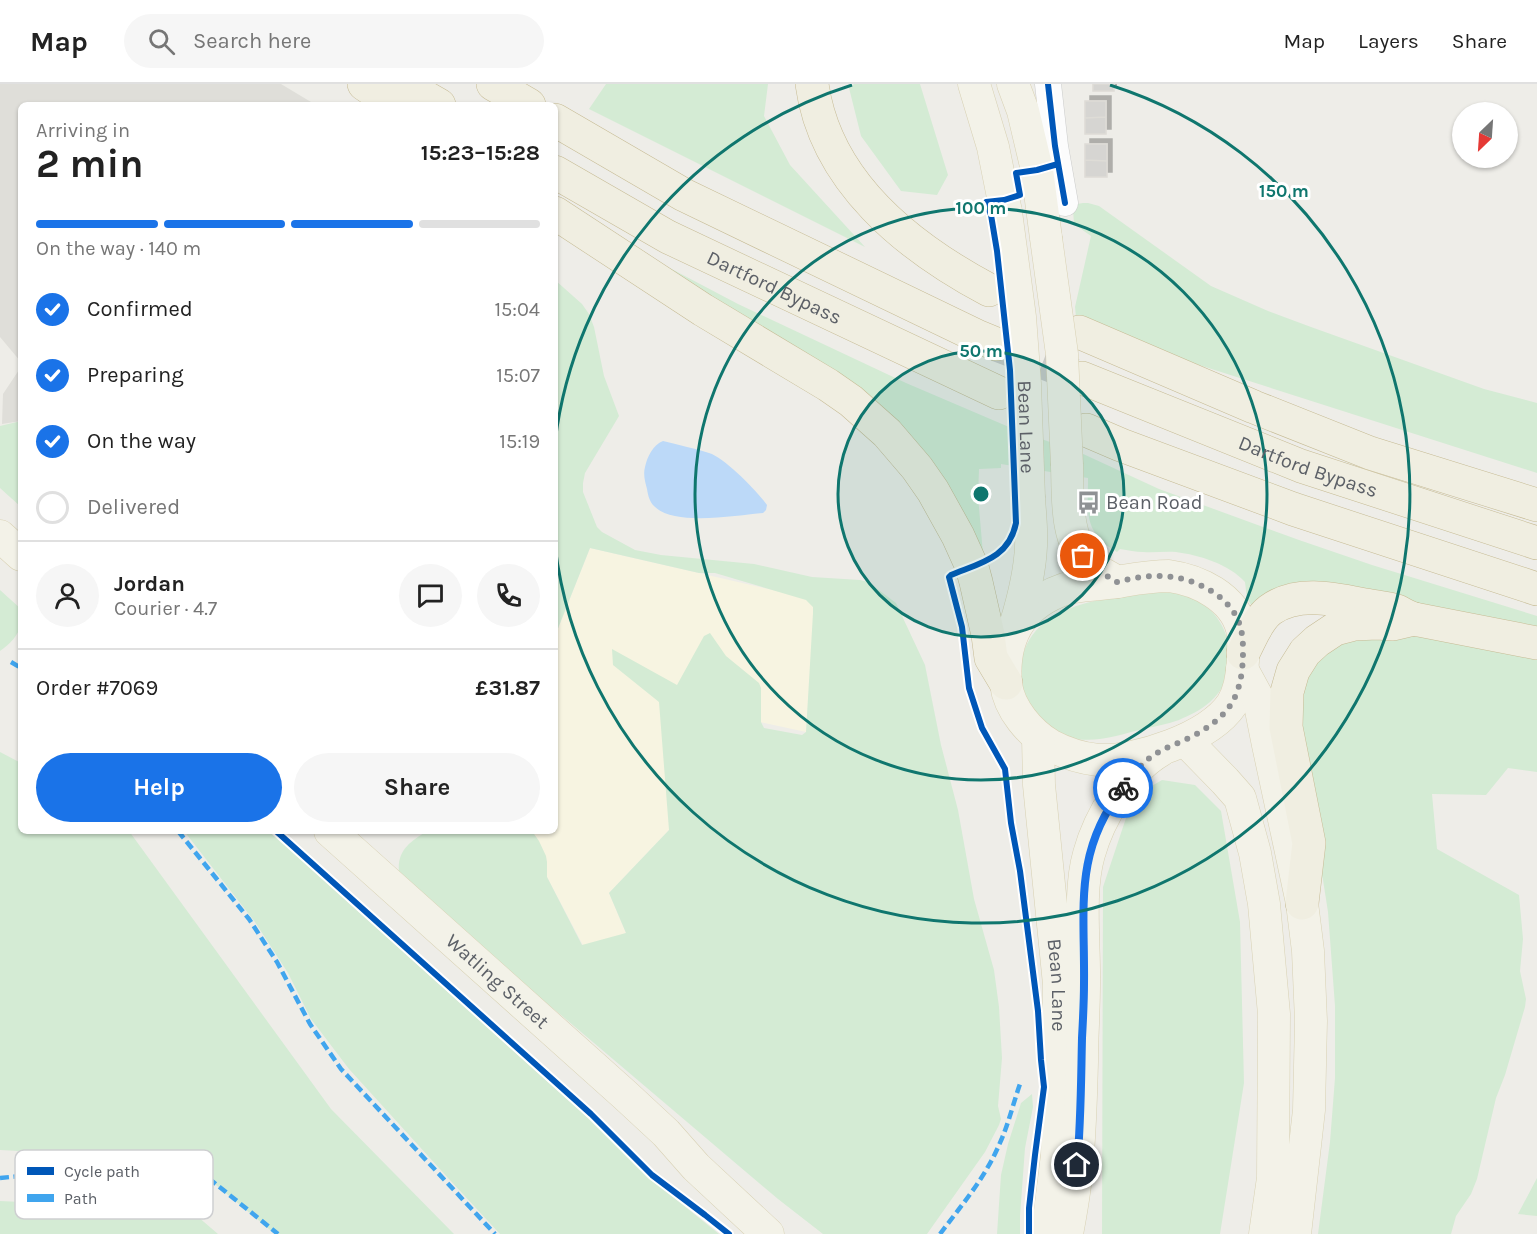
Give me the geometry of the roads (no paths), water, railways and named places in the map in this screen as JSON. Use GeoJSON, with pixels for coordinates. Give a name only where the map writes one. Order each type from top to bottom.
{"type":"FeatureCollection","features":[{"type":"Feature","properties":{"kind":"highway"},"geometry":{"type":"LineString","coordinates":[[364,84],[391,102]]}},
{"type":"Feature","properties":{"kind":"highway"},"geometry":{"type":"LineString","coordinates":[[402,84],[434,102]]}},
{"type":"Feature","properties":{"kind":"highway"},"geometry":{"type":"LineString","coordinates":[[493,84],[524,102]]}},
{"type":"Feature","properties":{"kind":"highway"},"geometry":{"type":"LineString","coordinates":[[812,84],[817,109],[830,144],[862,194],[912,241],[989,290]]}},
{"type":"Feature","properties":{"kind":"highway"},"geometry":{"type":"LineString","coordinates":[[558,122],[684,195],[996,344]]}},
{"type":"Feature","properties":{"kind":"highway","name":"Dartford Bypass"},"geometry":{"type":"LineString","coordinates":[[558,174],[668,237],[999,393]]}},
{"type":"Feature","properties":{"kind":"highway"},"geometry":{"type":"LineString","coordinates":[[558,215],[703,310],[828,385],[851,401],[887,433],[933,491],[958,536],[972,567],[986,624],[991,658],[1006,683]]}},
{"type":"Feature","properties":{"kind":"highway"},"geometry":{"type":"LineString","coordinates":[[1079,332],[1254,407],[1370,453],[1537,505]]}},
{"type":"Feature","properties":{"kind":"highway","name":"Dartford Bypass"},"geometry":{"type":"LineString","coordinates":[[1082,378],[1301,466],[1537,543]]}},
{"type":"Feature","properties":{"kind":"highway"},"geometry":{"type":"LineString","coordinates":[[1086,430],[1293,509],[1537,589]]}},
{"type":"Feature","properties":{"kind":"highway"},"geometry":{"type":"LineString","coordinates":[[1243,661],[1259,622],[1265,615],[1276,606],[1293,600],[1315,598],[1396,611],[1414,619],[1537,643]]}},
{"type":"Feature","properties":{"kind":"highway"},"geometry":{"type":"LineString","coordinates":[[1302,903],[1310,843],[1286,727],[1287,692],[1293,671],[1310,647],[1335,629],[1354,624],[1393,624],[1414,619]]}},
{"type":"Feature","properties":{"kind":"main road","name":"Bean Lane"},"geometry":{"type":"LineString","coordinates":[[974,84],[993,147],[1006,212],[1020,316],[1026,384],[1032,537],[1022,603],[1007,658],[1006,683]]}},
{"type":"Feature","properties":{"kind":"main road","name":"Bean Lane"},"geometry":{"type":"LineString","coordinates":[[1013,84],[1023,111],[1037,170],[1062,354],[1070,522],[1077,544],[1088,563],[1117,582]]}},
{"type":"Feature","properties":{"kind":"main road"},"geometry":{"type":"LineString","coordinates":[[0,536],[18,552]]}},
{"type":"Feature","properties":{"kind":"main road"},"geometry":{"type":"LineString","coordinates":[[1006,683],[1015,709],[1038,737],[1072,755],[1110,760],[1137,756],[1185,740],[1207,728],[1229,708],[1238,692],[1243,661],[1242,631],[1237,618],[1224,600],[1204,586],[1168,576],[1075,587],[1056,593],[1029,610],[1013,630]]}},
{"type":"Feature","properties":{"kind":"main road"},"geometry":{"type":"LineString","coordinates":[[1243,661],[1259,700],[1302,903],[1308,963],[1311,1021],[1309,1110],[1295,1234]]}},
{"type":"Feature","properties":{"kind":"main road","name":"Bean Lane"},"geometry":{"type":"LineString","coordinates":[[1038,737],[1039,785],[1059,984],[1057,1155],[1047,1234]]}},
{"type":"Feature","properties":{"kind":"main road","name":"Bean Lane"},"geometry":{"type":"LineString","coordinates":[[1067,1234],[1075,1185],[1080,1119],[1084,898],[1089,854],[1094,836],[1106,811],[1140,766],[1160,751],[1185,740]]}},
{"type":"Feature","properties":{"kind":"main road"},"geometry":{"type":"LineString","coordinates":[[1185,740],[1240,798],[1255,853],[1264,904],[1274,1014],[1273,1178],[1265,1234]]}},
{"type":"Feature","properties":{"kind":"main road","name":"Watling Street"},"geometry":{"type":"LineString","coordinates":[[333,834],[666,1133],[696,1167],[768,1234]]}},
{"type":"Feature","properties":{"kind":"main road"},"geometry":{"type":"LineString","coordinates":[[666,1133],[684,1168],[754,1234]]}},
{"type":"Feature","properties":{"kind":"main road","name":"Watling Street"},"geometry":{"type":"LineString","coordinates":[[666,1133],[688,1147],[788,1234]]}},
{"type":"Feature","properties":{"kind":"street"},"geometry":{"type":"LineString","coordinates":[[1048,84],[1055,146],[1072,198]]}},
{"type":"Feature","properties":{"kind":"water"},"geometry":{"type":"Polygon","coordinates":[[[663,441],[716,456],[756,492],[767,505],[766,510],[763,513],[690,518],[663,512],[654,506],[650,501],[644,472],[651,452],[663,441]]]}},
{"type":"Feature","properties":{"kind":"tunnel"},"geometry":{"type":"LineString","coordinates":[[997,345],[1082,378]]}},
{"type":"Feature","properties":{"kind":"place","name":"Bean Road"},"geometry":{"type":"Point","coordinates":[1088,502]}}]}
